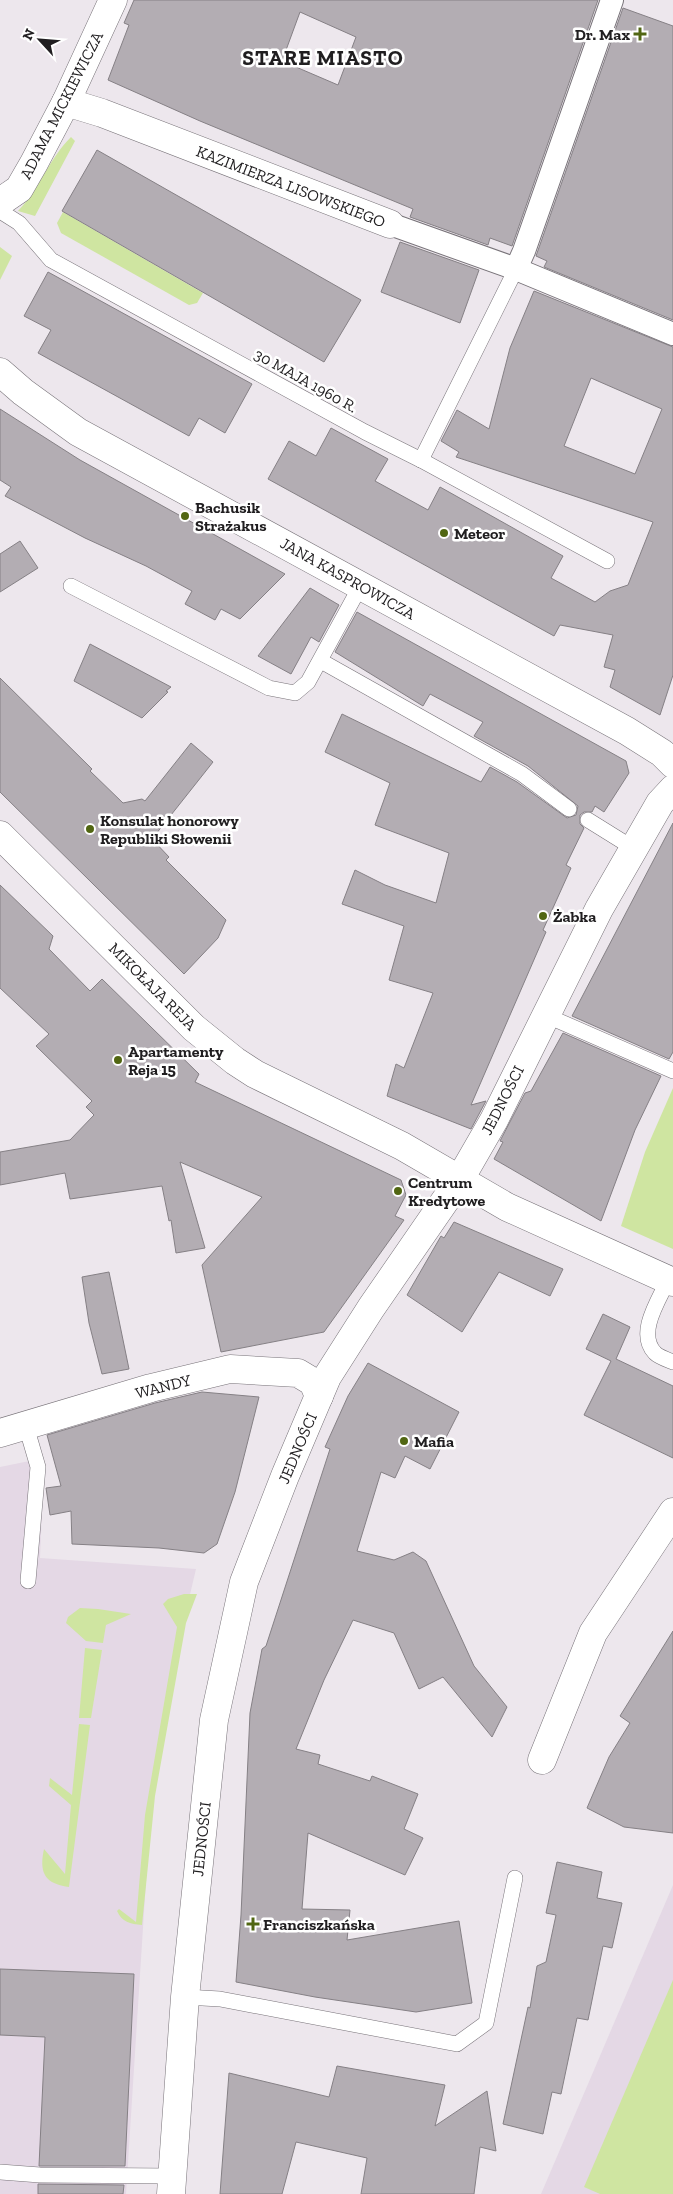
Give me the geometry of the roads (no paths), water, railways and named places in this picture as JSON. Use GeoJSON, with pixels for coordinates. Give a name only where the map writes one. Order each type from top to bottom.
{"type":"FeatureCollection","features":[{"type":"Feature","properties":{"kind":"street","name":"ADAMA MICKIEWICZA"},"geometry":{"type":"LineString","coordinates":[[0,202],[19,189],[66,102],[113,0]]}},
{"type":"Feature","properties":{"kind":"street"},"geometry":{"type":"LineString","coordinates":[[516,269],[612,0]]}},
{"type":"Feature","properties":{"kind":"street","name":"KAZIMIERZA LISOWSKIEGO"},"geometry":{"type":"LineString","coordinates":[[66,102],[102,113],[390,224],[516,269],[673,334]]}},
{"type":"Feature","properties":{"kind":"street","name":"JANA KASPROWICZA"},"geometry":{"type":"LineString","coordinates":[[0,372],[23,392],[78,432],[627,731],[662,753],[673,764]]}},
{"type":"Feature","properties":{"kind":"street","name":"JEDNOŚCI"},"geometry":{"type":"LineString","coordinates":[[171,2185],[185,1997],[214,1720],[244,1582],[285,1476],[327,1377],[371,1308],[460,1180],[494,1120],[545,1015],[633,848],[660,803],[673,789]]}},
{"type":"Feature","properties":{"kind":"street","name":"MIKOŁAJA REJA"},"geometry":{"type":"LineString","coordinates":[[0,835],[194,1028],[235,1061],[255,1074],[402,1146],[507,1208],[671,1281]]}},
{"type":"Feature","properties":{"kind":"street","name":"WANDY"},"geometry":{"type":"LineString","coordinates":[[0,1433],[151,1388],[230,1369],[298,1372],[313,1382],[319,1396]]}},
{"type":"Feature","properties":{"kind":"street"},"geometry":{"type":"LineString","coordinates":[[542,1760],[593,1633],[673,1512]]}},
{"type":"Feature","properties":{"kind":"lane","name":"30 MAJA 1960 R."},"geometry":{"type":"LineString","coordinates":[[0,211],[19,224],[52,260],[364,432],[421,460],[607,562]]}},
{"type":"Feature","properties":{"kind":"lane"},"geometry":{"type":"LineString","coordinates":[[421,460],[516,269]]}},
{"type":"Feature","properties":{"kind":"lane"},"geometry":{"type":"LineString","coordinates":[[71,586],[269,688],[296,693],[308,682],[321,661],[361,585]]}},
{"type":"Feature","properties":{"kind":"lane"},"geometry":{"type":"LineString","coordinates":[[321,661],[522,774],[570,809]]}},
{"type":"Feature","properties":{"kind":"lane"},"geometry":{"type":"LineString","coordinates":[[588,820],[633,848]]}},
{"type":"Feature","properties":{"kind":"lane"},"geometry":{"type":"LineString","coordinates":[[545,1015],[673,1071]]}},
{"type":"Feature","properties":{"kind":"lane"},"geometry":{"type":"LineString","coordinates":[[671,1281],[648,1327],[650,1344],[656,1354],[673,1362]]}},
{"type":"Feature","properties":{"kind":"lane"},"geometry":{"type":"LineString","coordinates":[[28,1581],[38,1467],[34,1422]]}},
{"type":"Feature","properties":{"kind":"lane"},"geometry":{"type":"LineString","coordinates":[[185,1997],[220,1999],[457,2044],[486,2023],[515,1878]]}},
{"type":"Feature","properties":{"kind":"lane"},"geometry":{"type":"LineString","coordinates":[[0,2172],[171,2185]]}},
{"type":"Feature","properties":{"kind":"place","name":"Dr. Max"},"geometry":{"type":"Point","coordinates":[640,34]}},
{"type":"Feature","properties":{"kind":"place","name":"Bachusik Strażakus"},"geometry":{"type":"Point","coordinates":[185,516]}},
{"type":"Feature","properties":{"kind":"place","name":"Meteor"},"geometry":{"type":"Point","coordinates":[444,533]}},
{"type":"Feature","properties":{"kind":"place","name":"Konsulat honorowy Republiki Słowenii"},"geometry":{"type":"Point","coordinates":[90,829]}},
{"type":"Feature","properties":{"kind":"place","name":"Żabka"},"geometry":{"type":"Point","coordinates":[543,916]}},
{"type":"Feature","properties":{"kind":"place","name":"Apartamenty Reja 15"},"geometry":{"type":"Point","coordinates":[118,1060]}},
{"type":"Feature","properties":{"kind":"place","name":"Centrum Kredytowe"},"geometry":{"type":"Point","coordinates":[398,1191]}},
{"type":"Feature","properties":{"kind":"place","name":"Mafia"},"geometry":{"type":"Point","coordinates":[404,1441]}},
{"type":"Feature","properties":{"kind":"place","name":"Franciszkańska"},"geometry":{"type":"Point","coordinates":[253,1924]}},
{"type":"Feature","properties":{"kind":"district","name":"STARE MIASTO"},"geometry":{"type":"Point","coordinates":[323,58]}}]}
